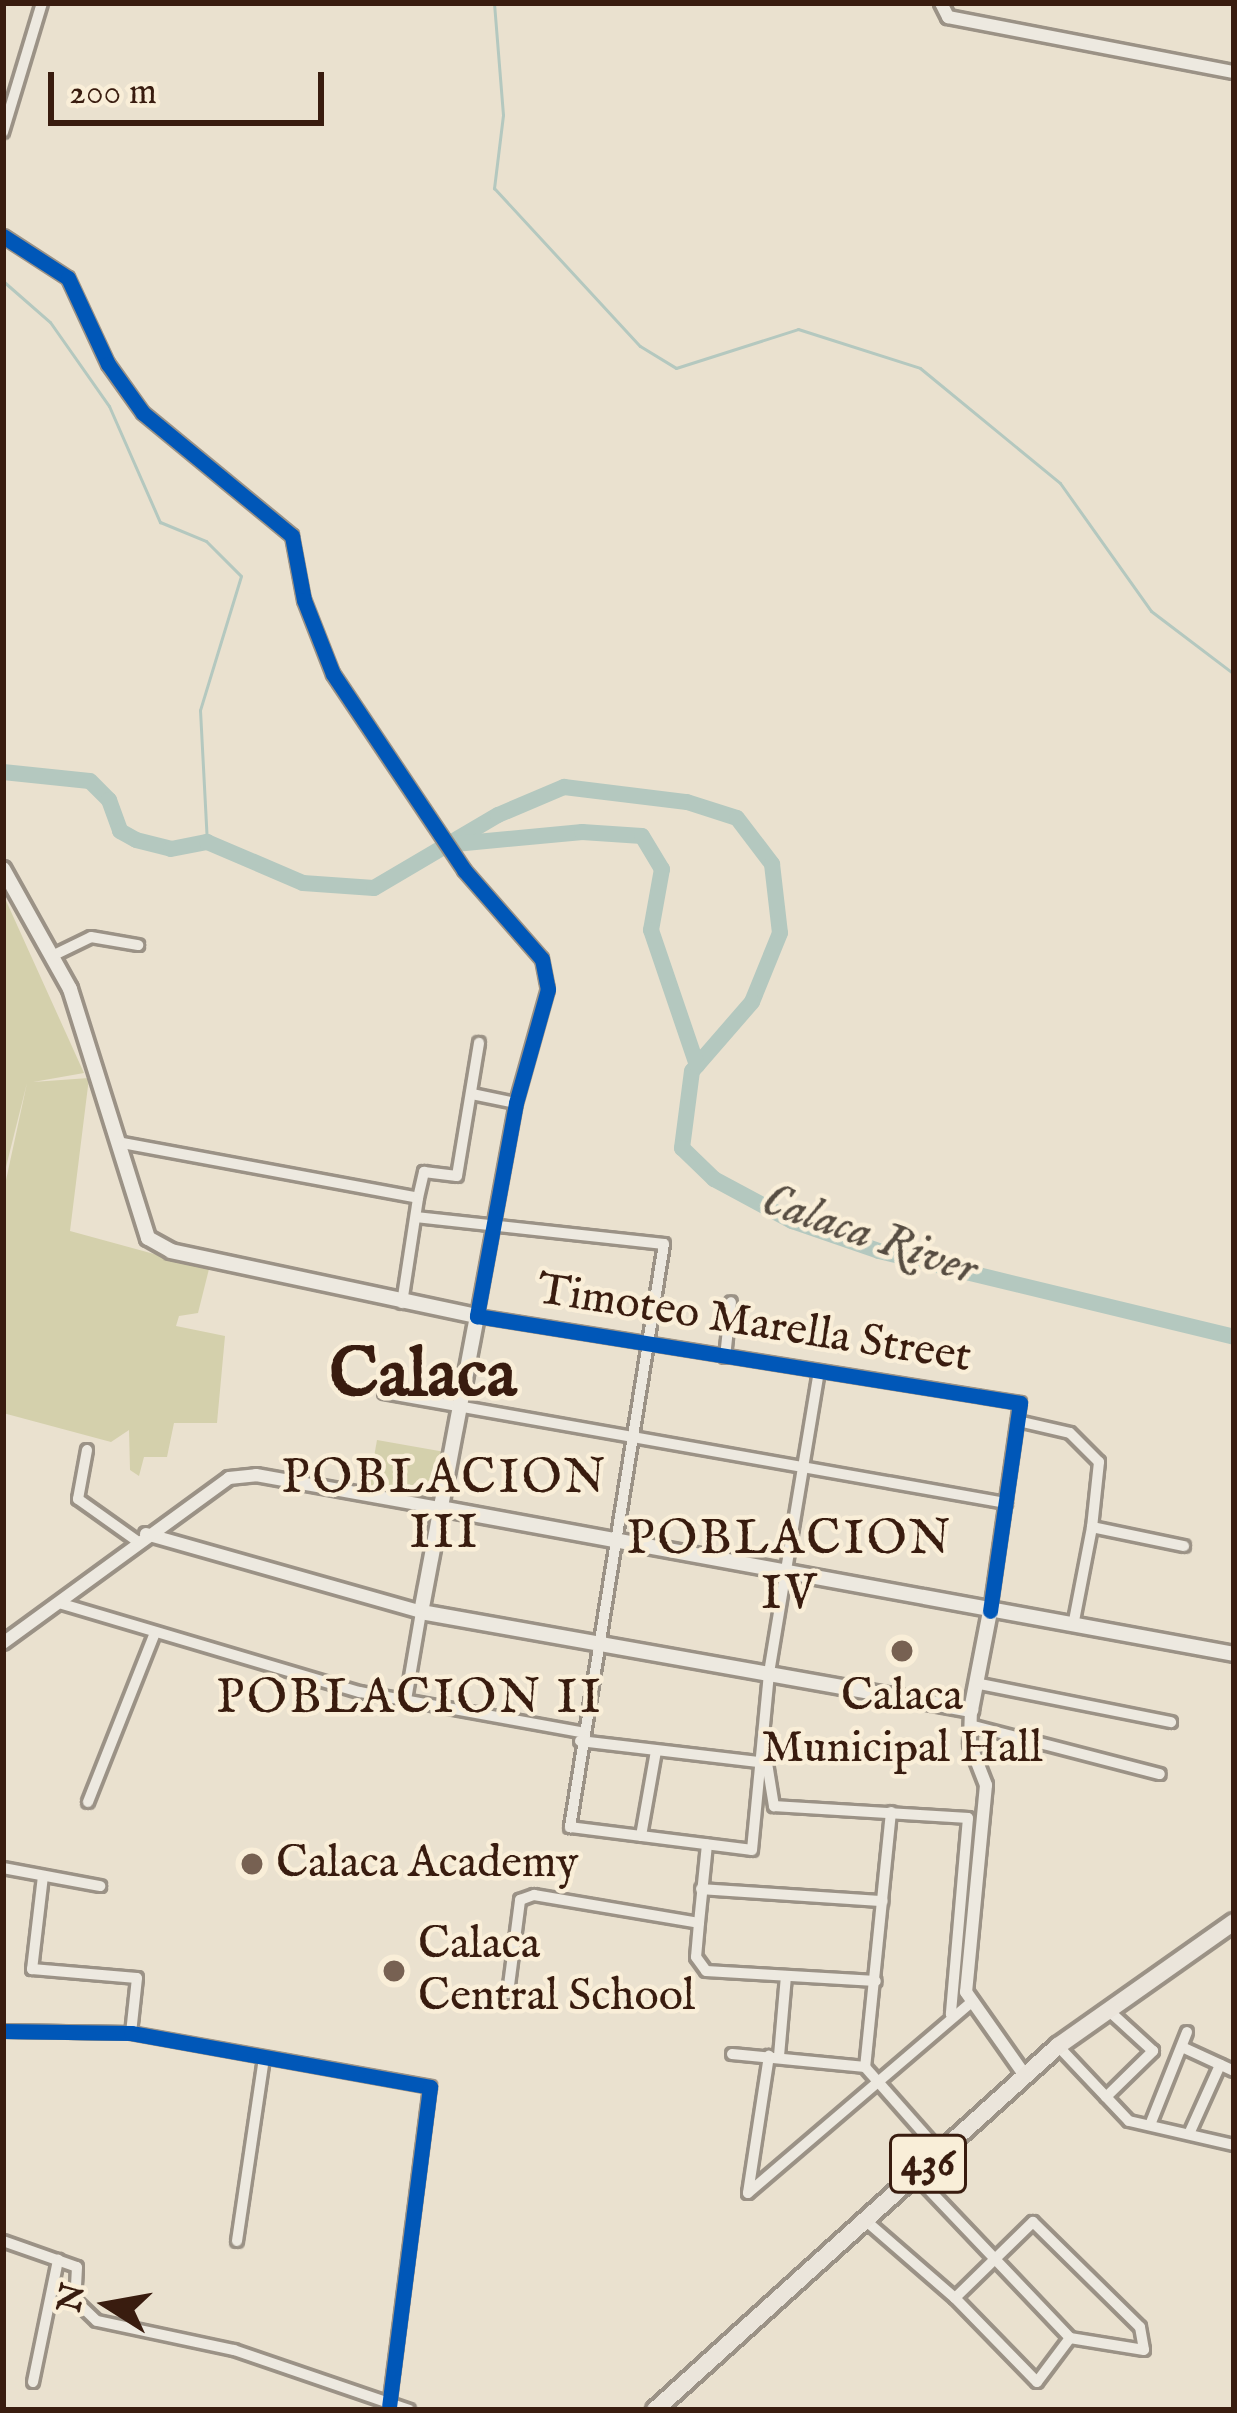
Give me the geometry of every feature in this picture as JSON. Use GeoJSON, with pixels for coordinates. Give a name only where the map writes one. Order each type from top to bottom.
{"type":"FeatureCollection","features":[{"type":"Feature","properties":{"kind":"main road"},"geometry":{"type":"LineString","coordinates":[[3,869],[70,988],[148,1238],[171,1251],[477,1316],[421,1612],[769,1672],[970,1718],[990,1611]]}},
{"type":"Feature","properties":{"kind":"main road"},"geometry":{"type":"LineString","coordinates":[[440,1508],[1234,1654]]}},
{"type":"Feature","properties":{"kind":"main road","name":"436"},"geometry":{"type":"LineString","coordinates":[[655,2410],[1058,2046],[1234,1922]]}},
{"type":"Feature","properties":{"kind":"street"},"geometry":{"type":"LineString","coordinates":[[3,132],[42,3]]}},
{"type":"Feature","properties":{"kind":"street"},"geometry":{"type":"LineString","coordinates":[[941,3],[948,17],[1234,73]]}},
{"type":"Feature","properties":{"kind":"street"},"geometry":{"type":"LineString","coordinates":[[3,236],[68,278],[109,364],[143,413],[292,536],[304,600],[333,674],[464,870],[542,959],[548,989],[516,1102],[477,1316]]}},
{"type":"Feature","properties":{"kind":"street"},"geometry":{"type":"LineString","coordinates":[[52,956],[91,937],[138,945]]}},
{"type":"Feature","properties":{"kind":"street"},"geometry":{"type":"LineString","coordinates":[[402,1303],[424,1172],[457,1177],[478,1043]]}},
{"type":"Feature","properties":{"kind":"street"},"geometry":{"type":"LineString","coordinates":[[472,1094],[516,1102]]}},
{"type":"Feature","properties":{"kind":"street"},"geometry":{"type":"LineString","coordinates":[[117,1142],[418,1198]]}},
{"type":"Feature","properties":{"kind":"street"},"geometry":{"type":"LineString","coordinates":[[416,1217],[493,1230],[664,1244],[596,1642],[570,1827],[752,1850],[769,1672],[819,1371]]}},
{"type":"Feature","properties":{"kind":"street"},"geometry":{"type":"LineString","coordinates":[[725,1357],[730,1302]]}},
{"type":"Feature","properties":{"kind":"street","name":"Timoteo Marella Street"},"geometry":{"type":"LineString","coordinates":[[477,1316],[1020,1403],[1018,1421]]}},
{"type":"Feature","properties":{"kind":"street"},"geometry":{"type":"LineString","coordinates":[[384,1393],[1006,1503]]}},
{"type":"Feature","properties":{"kind":"street"},"geometry":{"type":"LineString","coordinates":[[990,1611],[1018,1421],[1070,1433],[1099,1462],[1073,1626]]}},
{"type":"Feature","properties":{"kind":"street"},"geometry":{"type":"LineString","coordinates":[[87,1450],[78,1498],[142,1538],[421,1612],[406,1700]]}},
{"type":"Feature","properties":{"kind":"street"},"geometry":{"type":"LineString","coordinates":[[3,1643],[62,1604],[210,1487],[243,1475],[440,1508]]}},
{"type":"Feature","properties":{"kind":"street"},"geometry":{"type":"LineString","coordinates":[[1092,1527],[1184,1546]]}},
{"type":"Feature","properties":{"kind":"street"},"geometry":{"type":"LineString","coordinates":[[62,1604],[406,1700],[656,1751],[759,1762],[770,1766],[770,1805],[968,1818],[951,2014]]}},
{"type":"Feature","properties":{"kind":"street"},"geometry":{"type":"LineString","coordinates":[[88,1802],[155,1633]]}},
{"type":"Feature","properties":{"kind":"street"},"geometry":{"type":"LineString","coordinates":[[975,1683],[1171,1722]]}},
{"type":"Feature","properties":{"kind":"street"},"geometry":{"type":"LineString","coordinates":[[1026,2077],[973,2001],[966,1947],[986,1785],[970,1718],[1160,1774]]}},
{"type":"Feature","properties":{"kind":"street"},"geometry":{"type":"LineString","coordinates":[[641,1836],[656,1751]]}},
{"type":"Feature","properties":{"kind":"street"},"geometry":{"type":"LineString","coordinates":[[866,2067],[891,1812]]}},
{"type":"Feature","properties":{"kind":"street"},"geometry":{"type":"LineString","coordinates":[[707,1844],[697,1967],[876,1981]]}},
{"type":"Feature","properties":{"kind":"street"},"geometry":{"type":"LineString","coordinates":[[3,1868],[100,1886]]}},
{"type":"Feature","properties":{"kind":"street"},"geometry":{"type":"LineString","coordinates":[[43,1876],[32,1969],[137,1978],[131,2033]]}},
{"type":"Feature","properties":{"kind":"street"},"geometry":{"type":"LineString","coordinates":[[701,1888],[883,1901]]}},
{"type":"Feature","properties":{"kind":"street"},"geometry":{"type":"LineString","coordinates":[[508,1994],[520,1900],[534,1895],[699,1922]]}},
{"type":"Feature","properties":{"kind":"street"},"geometry":{"type":"LineString","coordinates":[[786,1976],[748,2193],[951,2014],[973,2001]]}},
{"type":"Feature","properties":{"kind":"street"},"geometry":{"type":"LineString","coordinates":[[1106,2008],[1154,2051],[1106,2097]]}},
{"type":"Feature","properties":{"kind":"street"},"geometry":{"type":"LineString","coordinates":[[3,2031],[131,2033],[430,2087],[389,2405]]}},
{"type":"Feature","properties":{"kind":"street"},"geometry":{"type":"LineString","coordinates":[[1150,2126],[1187,2032]]}},
{"type":"Feature","properties":{"kind":"street"},"geometry":{"type":"LineString","coordinates":[[1058,2046],[1129,2121],[1233,2144]]}},
{"type":"Feature","properties":{"kind":"street"},"geometry":{"type":"LineString","coordinates":[[1183,2047],[1234,2071]]}},
{"type":"Feature","properties":{"kind":"street"},"geometry":{"type":"LineString","coordinates":[[732,2054],[866,2067],[941,2153]]}},
{"type":"Feature","properties":{"kind":"street"},"geometry":{"type":"LineString","coordinates":[[236,2241],[264,2058]]}},
{"type":"Feature","properties":{"kind":"street"},"geometry":{"type":"LineString","coordinates":[[1189,2134],[1220,2065]]}},
{"type":"Feature","properties":{"kind":"street"},"geometry":{"type":"LineString","coordinates":[[914,2175],[993,2261],[1070,2338],[1144,2350],[1147,2343],[1140,2327],[1034,2222],[993,2261],[955,2298]]}},
{"type":"Feature","properties":{"kind":"street"},"geometry":{"type":"LineString","coordinates":[[865,2220],[955,2298],[1036,2382],[1070,2338]]}},
{"type":"Feature","properties":{"kind":"street"},"geometry":{"type":"LineString","coordinates":[[3,2241],[77,2267],[75,2300],[97,2321],[234,2350],[409,2410]]}},
{"type":"Feature","properties":{"kind":"street"},"geometry":{"type":"LineString","coordinates":[[33,2382],[58,2260]]}},
{"type":"Feature","properties":{"kind":"shaded area"},"geometry":{"type":"Polygon","coordinates":[[[3,894],[84,1073],[33,1082],[89,1078],[70,1231],[209,1269],[198,1313],[179,1316],[176,1326],[225,1336],[217,1423],[174,1423],[167,1457],[144,1457],[139,1476],[130,1470],[129,1430],[111,1442],[3,1413],[3,1194],[27,1083],[3,1179],[3,894]]]}},
{"type":"Feature","properties":{"kind":"shaded area"},"geometry":{"type":"Polygon","coordinates":[[[377,1440],[445,1452],[437,1497],[369,1485],[377,1440]]]}},
{"type":"Feature","properties":{"kind":"waterway"},"geometry":{"type":"LineString","coordinates":[[494,3],[503,115],[494,188],[640,346],[676,368],[798,329],[920,368],[1060,483],[1151,611],[1234,674]]}},
{"type":"Feature","properties":{"kind":"waterway"},"geometry":{"type":"LineString","coordinates":[[3,281],[50,322],[109,406],[160,522],[206,541],[241,576],[200,710],[207,842]]}},
{"type":"Feature","properties":{"kind":"waterway","name":"Calaca River"},"geometry":{"type":"LineString","coordinates":[[3,772],[90,781],[109,800],[120,831],[136,840],[171,849],[207,842],[303,883],[374,888],[498,815],[564,787],[687,802],[737,818],[772,864],[780,933],[752,1002],[692,1071],[682,1148],[714,1179],[792,1221],[879,1251],[1234,1337]]}},
{"type":"Feature","properties":{"kind":"waterway"},"geometry":{"type":"LineString","coordinates":[[455,844],[582,832],[642,836],[662,869],[651,930],[697,1065]]}},
{"type":"Feature","properties":{"kind":"cycle path"},"geometry":{"type":"LineString","coordinates":[[3,236],[68,278],[108,364],[143,413],[292,536],[304,600],[333,674],[464,870],[542,959],[548,989],[516,1103],[477,1316],[1020,1403],[990,1611]]}},
{"type":"Feature","properties":{"kind":"cycle path"},"geometry":{"type":"LineString","coordinates":[[3,2031],[131,2033],[430,2087],[389,2405]]}},
{"type":"Feature","properties":{"kind":"place","name":"Calaca Municipal Hall"},"geometry":{"type":"Point","coordinates":[902,1651]}},
{"type":"Feature","properties":{"kind":"place","name":"Calaca Academy"},"geometry":{"type":"Point","coordinates":[252,1864]}},
{"type":"Feature","properties":{"kind":"place","name":"Calaca Central School"},"geometry":{"type":"Point","coordinates":[394,1971]}},
{"type":"Feature","properties":{"kind":"district","name":"Calaca"},"geometry":{"type":"Point","coordinates":[423,1377]}},
{"type":"Feature","properties":{"kind":"district","name":"POBLACION III"},"geometry":{"type":"Point","coordinates":[445,1506]}},
{"type":"Feature","properties":{"kind":"district","name":"POBLACION IV"},"geometry":{"type":"Point","coordinates":[790,1568]}},
{"type":"Feature","properties":{"kind":"district","name":"POBLACION II"},"geometry":{"type":"Point","coordinates":[410,1700]}}]}
